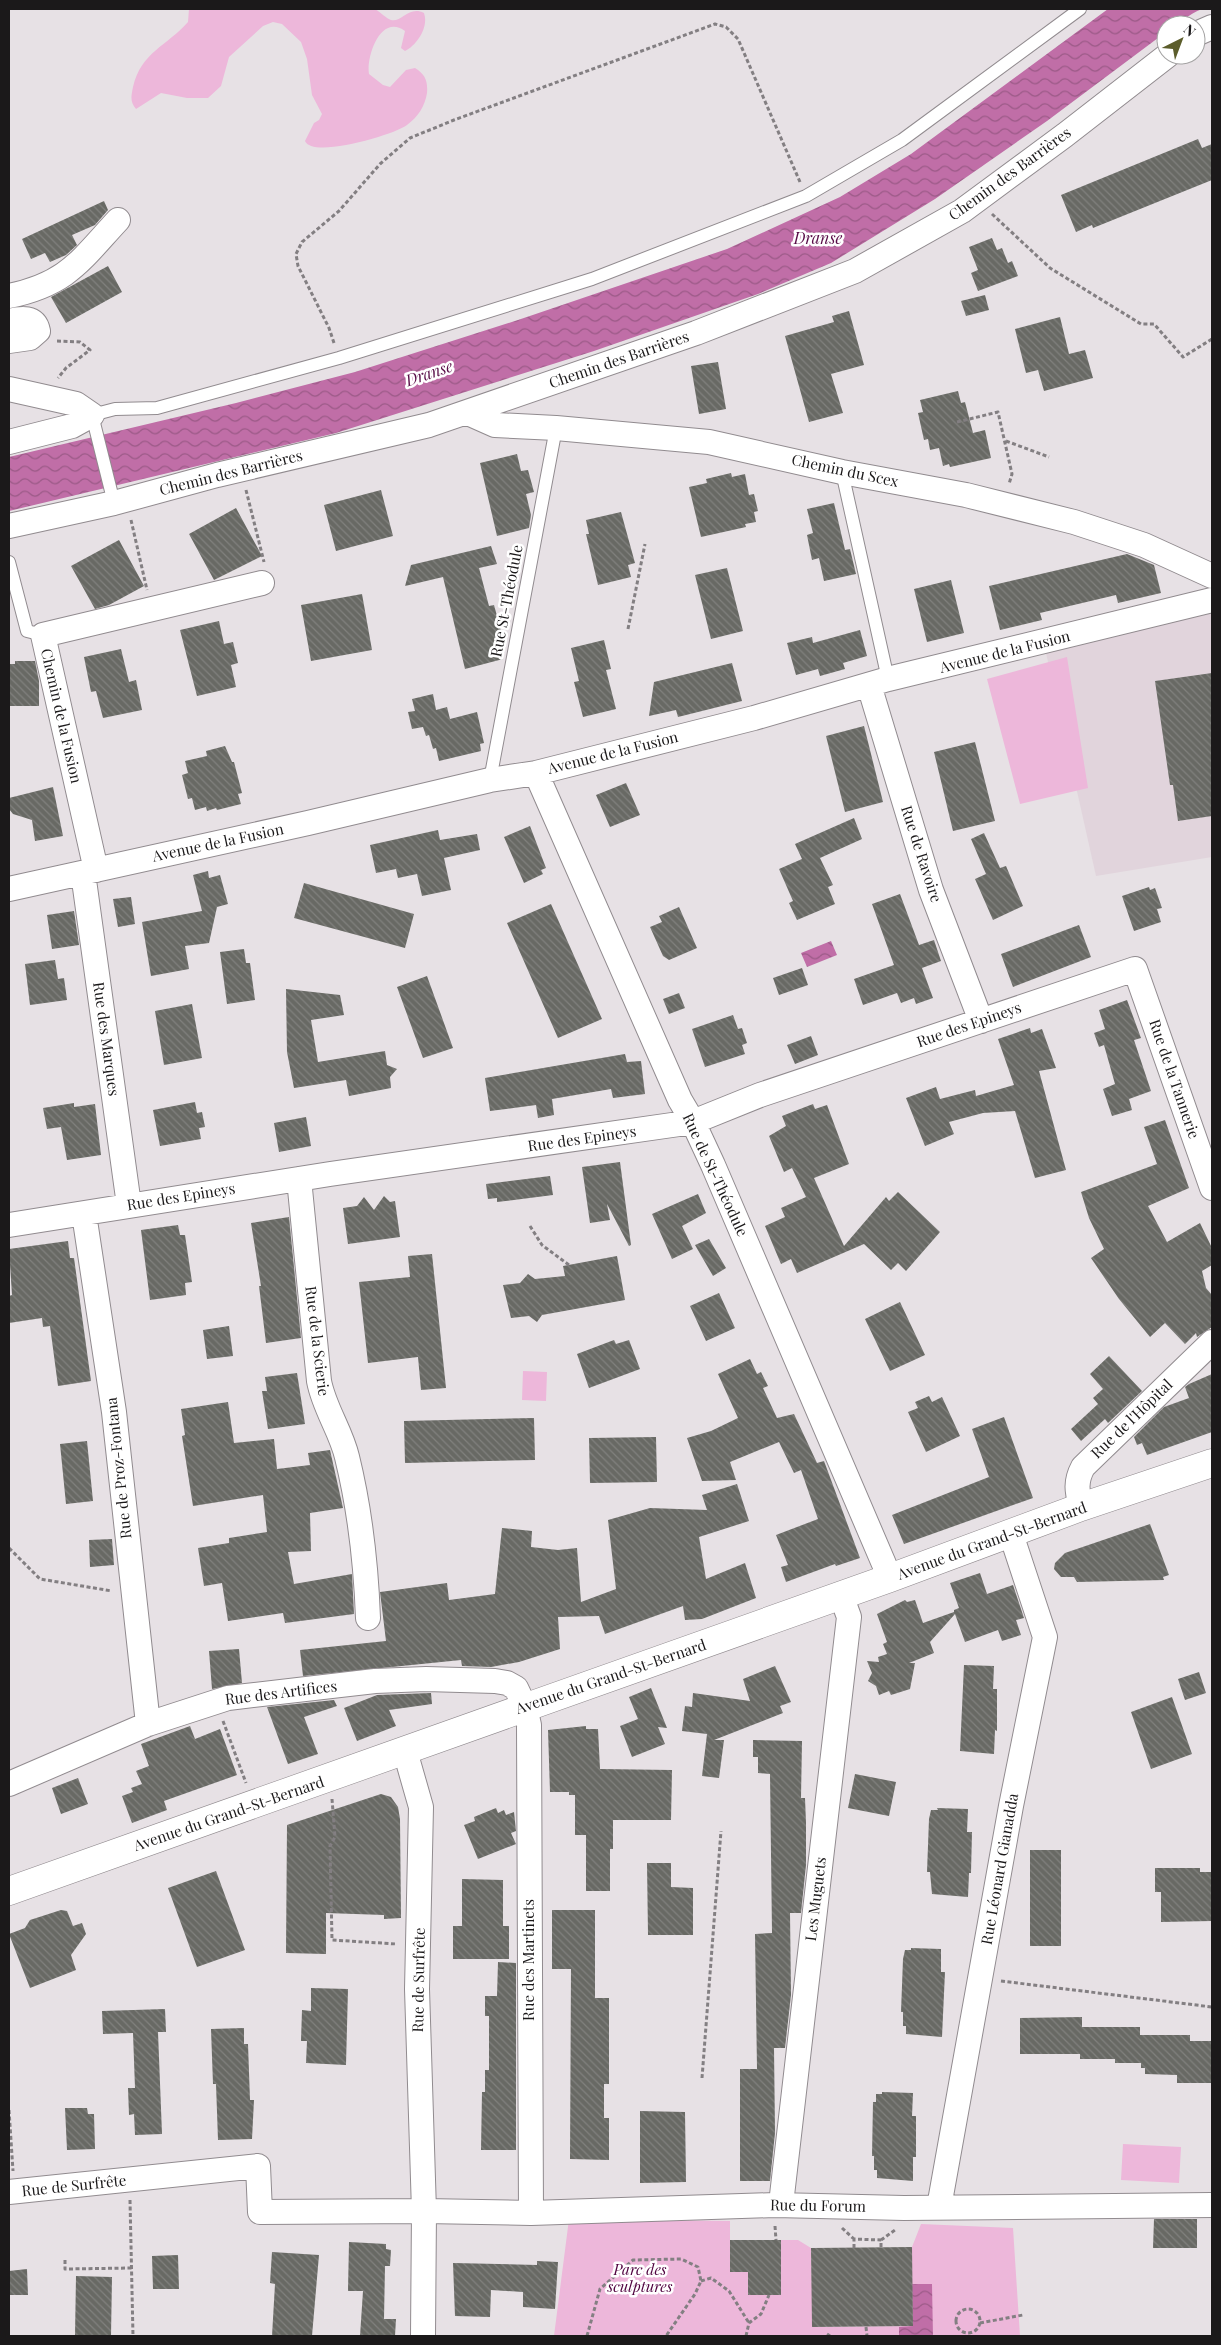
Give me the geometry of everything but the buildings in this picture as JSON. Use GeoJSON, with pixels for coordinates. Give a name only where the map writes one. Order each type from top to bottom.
{"type":"FeatureCollection","features":[{"type":"Feature","properties":{"kind":"street","name":"Chemin des Barrières"},"geometry":{"type":"LineString","coordinates":[[9,526],[429,425],[696,333],[855,272],[962,211],[1156,64]]}},
{"type":"Feature","properties":{"kind":"street"},"geometry":{"type":"LineString","coordinates":[[9,296],[31,291],[56,281],[76,265],[118,220]]}},
{"type":"Feature","properties":{"kind":"street"},"geometry":{"type":"LineString","coordinates":[[9,321],[19,318],[28,319],[38,328],[36,335],[30,338],[9,340]]}},
{"type":"Feature","properties":{"kind":"street"},"geometry":{"type":"LineString","coordinates":[[9,390],[76,404],[94,422]]}},
{"type":"Feature","properties":{"kind":"street","name":"Chemin du Scex"},"geometry":{"type":"LineString","coordinates":[[468,413],[495,425],[556,428],[709,442],[842,472],[966,495],[1074,522],[1144,545],[1212,576]]}},
{"type":"Feature","properties":{"kind":"street"},"geometry":{"type":"LineString","coordinates":[[9,442],[94,422]]}},
{"type":"Feature","properties":{"kind":"street","name":"Chemin de la Fusion"},"geometry":{"type":"LineString","coordinates":[[90,871],[43,635],[151,609],[263,574]]}},
{"type":"Feature","properties":{"kind":"street","name":"Avenue de la Fusion"},"geometry":{"type":"LineString","coordinates":[[9,889],[490,780],[536,772],[754,718],[878,682],[1212,600]]}},
{"type":"Feature","properties":{"kind":"street","name":"Rue de Ravoire"},"geometry":{"type":"LineString","coordinates":[[878,682],[931,890],[981,1021]]}},
{"type":"Feature","properties":{"kind":"street","name":"Rue de St-Théodule"},"geometry":{"type":"LineString","coordinates":[[536,772],[680,1100],[693,1122],[804,1375],[890,1578]]}},
{"type":"Feature","properties":{"kind":"street","name":"Rue des Marques"},"geometry":{"type":"LineString","coordinates":[[90,871],[129,1205]]}},
{"type":"Feature","properties":{"kind":"street","name":"Rue des Epineys"},"geometry":{"type":"LineString","coordinates":[[9,1225],[299,1179],[693,1122],[760,1095],[1135,969]]}},
{"type":"Feature","properties":{"kind":"street","name":"Rue de la Tannerie"},"geometry":{"type":"LineString","coordinates":[[1135,969],[1212,1188]]}},
{"type":"Feature","properties":{"kind":"street","name":"Rue de la Scierie"},"geometry":{"type":"LineString","coordinates":[[299,1179],[319,1382],[322,1396],[347,1455],[360,1525],[366,1577],[368,1618]]}},
{"type":"Feature","properties":{"kind":"street","name":"Rue de Proz-Fontana"},"geometry":{"type":"LineString","coordinates":[[84,1214],[114,1412],[148,1724]]}},
{"type":"Feature","properties":{"kind":"street","name":"Rue de l'Hôpital"},"geometry":{"type":"LineString","coordinates":[[1081,1507],[1076,1488],[1077,1477],[1083,1467],[1212,1342]]}},
{"type":"Feature","properties":{"kind":"street","name":"Avenue du Grand-St-Bernard"},"geometry":{"type":"LineString","coordinates":[[9,1891],[327,1780],[525,1707],[890,1578],[1081,1507],[1212,1463]]}},
{"type":"Feature","properties":{"kind":"street","name":"Rue Léonard Gianadda"},"geometry":{"type":"LineString","coordinates":[[939,2207],[980,1978],[1045,1637],[1011,1534]]}},
{"type":"Feature","properties":{"kind":"street","name":"Les Muguets"},"geometry":{"type":"LineString","coordinates":[[781,2204],[849,1617],[842,1595]]}},
{"type":"Feature","properties":{"kind":"street","name":"Rue des Artifices"},"geometry":{"type":"LineString","coordinates":[[9,1784],[148,1724],[228,1698],[375,1681],[426,1679],[507,1683],[516,1688],[525,1707]]}},
{"type":"Feature","properties":{"kind":"street","name":"Rue des Martinets"},"geometry":{"type":"LineString","coordinates":[[525,1707],[529,1725],[531,2213]]}},
{"type":"Feature","properties":{"kind":"street","name":"Rue de Surfrête"},"geometry":{"type":"LineString","coordinates":[[404,1751],[421,1807],[420,1945],[417,1989],[424,2211],[423,2336]]}},
{"type":"Feature","properties":{"kind":"street","name":"Rue de Surfrête"},"geometry":{"type":"LineString","coordinates":[[11,2184],[128,2180],[258,2166],[260,2212],[424,2211]]}},
{"type":"Feature","properties":{"kind":"street","name":"Rue du Forum"},"geometry":{"type":"LineString","coordinates":[[424,2211],[531,2213],[781,2204],[939,2207],[1212,2205]]}},
{"type":"Feature","properties":{"kind":"lane"},"geometry":{"type":"LineString","coordinates":[[117,500],[94,422],[115,409],[157,408],[339,358],[592,280],[806,196],[902,140],[1080,9]]}},
{"type":"Feature","properties":{"kind":"lane","name":"Rue St-Théodule"},"geometry":{"type":"LineString","coordinates":[[490,780],[556,428]]}},
{"type":"Feature","properties":{"kind":"lane"},"geometry":{"type":"LineString","coordinates":[[842,472],[878,682]]}},
{"type":"Feature","properties":{"kind":"lane"},"geometry":{"type":"LineString","coordinates":[[9,562],[27,631],[43,635]]}},
{"type":"Feature","properties":{"kind":"path"},"geometry":{"type":"LineString","coordinates":[[339,358],[329,328],[298,266],[296,254],[302,242],[339,211],[380,164],[410,138],[422,132],[715,24],[726,27],[738,39],[806,196]]}},
{"type":"Feature","properties":{"kind":"path"},"geometry":{"type":"LineString","coordinates":[[977,200],[1050,268],[1141,324],[1154,324],[1183,357],[1212,339]]}},
{"type":"Feature","properties":{"kind":"path"},"geometry":{"type":"LineString","coordinates":[[36,335],[44,342],[71,340],[80,342],[90,350],[66,368],[58,378]]}},
{"type":"Feature","properties":{"kind":"path"},"geometry":{"type":"LineString","coordinates":[[957,422],[998,412],[1012,474],[1007,489]]}},
{"type":"Feature","properties":{"kind":"path"},"geometry":{"type":"LineString","coordinates":[[1006,441],[1049,457]]}},
{"type":"Feature","properties":{"kind":"path"},"geometry":{"type":"LineString","coordinates":[[240,470],[263,574]]}},
{"type":"Feature","properties":{"kind":"path"},"geometry":{"type":"LineString","coordinates":[[117,500],[151,609]]}},
{"type":"Feature","properties":{"kind":"path"},"geometry":{"type":"LineString","coordinates":[[628,629],[645,544]]}},
{"type":"Feature","properties":{"kind":"path"},"geometry":{"type":"LineString","coordinates":[[530,1226],[542,1245],[569,1265]]}},
{"type":"Feature","properties":{"kind":"path"},"geometry":{"type":"LineString","coordinates":[[9,1548],[40,1579],[133,1594]]}},
{"type":"Feature","properties":{"kind":"path"},"geometry":{"type":"LineString","coordinates":[[215,1702],[255,1804]]}},
{"type":"Feature","properties":{"kind":"path"},"geometry":{"type":"LineString","coordinates":[[327,1780],[333,1806],[335,1837],[330,1846],[332,1940],[420,1945]]}},
{"type":"Feature","properties":{"kind":"path"},"geometry":{"type":"LineString","coordinates":[[702,2078],[721,1831]]}},
{"type":"Feature","properties":{"kind":"path"},"geometry":{"type":"LineString","coordinates":[[980,1978],[1212,2007]]}},
{"type":"Feature","properties":{"kind":"path"},"geometry":{"type":"LineString","coordinates":[[9,2110],[11,2184]]}},
{"type":"Feature","properties":{"kind":"path"},"geometry":{"type":"LineString","coordinates":[[128,2180],[133,2336]]}},
{"type":"Feature","properties":{"kind":"path"},"geometry":{"type":"LineString","coordinates":[[835,2223],[854,2239],[881,2240],[882,2248]]}},
{"type":"Feature","properties":{"kind":"path"},"geometry":{"type":"LineString","coordinates":[[854,2239],[854,2248]]}},
{"type":"Feature","properties":{"kind":"path"},"geometry":{"type":"LineString","coordinates":[[587,2336],[600,2288],[633,2260],[681,2259],[698,2266],[701,2280],[696,2294],[666,2336]]}},
{"type":"Feature","properties":{"kind":"path"},"geometry":{"type":"LineString","coordinates":[[65,2260],[65,2269],[132,2268]]}},
{"type":"Feature","properties":{"kind":"path"},"geometry":{"type":"LineString","coordinates":[[701,2280],[711,2278],[729,2291],[749,2322]]}},
{"type":"Feature","properties":{"kind":"path"},"geometry":{"type":"LineString","coordinates":[[746,2336],[749,2322],[761,2314],[769,2296]]}},
{"type":"Feature","properties":{"kind":"path"},"geometry":{"type":"LineString","coordinates":[[968,2309],[976,2312],[980,2323],[975,2332],[968,2335],[960,2331],[956,2324],[960,2312],[968,2309]]}},
{"type":"Feature","properties":{"kind":"path"},"geometry":{"type":"LineString","coordinates":[[980,2323],[1023,2315]]}},
{"type":"Feature","properties":{"kind":"path"},"geometry":{"type":"LineString","coordinates":[[866,2327],[867,2336]]}},
{"type":"Feature","properties":{"kind":"shaded area"},"geometry":{"type":"Polygon","coordinates":[[[1212,613],[1212,857],[1096,876],[1046,653],[1212,613]]]}},
{"type":"Feature","properties":{"kind":"green space"},"geometry":{"type":"Polygon","coordinates":[[[189,9],[375,9],[389,19],[395,20],[410,12],[419,11],[424,13],[425,24],[418,40],[405,51],[401,48],[405,31],[396,27],[388,28],[382,32],[372,49],[369,74],[383,85],[390,87],[406,70],[415,68],[423,75],[426,81],[427,93],[425,102],[418,115],[411,122],[387,134],[354,144],[322,148],[311,146],[305,141],[314,123],[319,120],[322,114],[312,95],[307,59],[301,42],[282,24],[273,22],[263,26],[229,57],[221,86],[208,98],[187,98],[161,93],[136,109],[131,97],[142,65],[148,57],[188,22],[189,9]]]}},
{"type":"Feature","properties":{"kind":"green space"},"geometry":{"type":"Polygon","coordinates":[[[1067,657],[1088,788],[1020,804],[987,679],[1067,657]]]}},
{"type":"Feature","properties":{"kind":"green space"},"geometry":{"type":"Polygon","coordinates":[[[523,1371],[547,1372],[546,1401],[522,1400],[523,1371]]]}},
{"type":"Feature","properties":{"kind":"green space"},"geometry":{"type":"Polygon","coordinates":[[[1123,2144],[1181,2147],[1179,2183],[1121,2180],[1123,2144]]]}},
{"type":"Feature","properties":{"kind":"green space","name":"Parc des sculptures"},"geometry":{"type":"Polygon","coordinates":[[[569,2219],[730,2221],[730,2271],[748,2272],[748,2295],[781,2295],[781,2240],[798,2240],[811,2248],[813,2327],[912,2326],[912,2247],[921,2224],[1013,2228],[1020,2336],[554,2336],[569,2219]]]}},
{"type":"Feature","properties":{"kind":"water","name":"Dranse"},"geometry":{"type":"Polygon","coordinates":[[[1108,9],[1202,9],[1191,15],[1156,15],[1156,39],[1047,121],[935,199],[831,263],[758,294],[594,351],[336,433],[9,511],[9,457],[236,403],[355,372],[518,320],[727,249],[840,197],[911,154],[1108,9]]]}},
{"type":"Feature","properties":{"kind":"water"},"geometry":{"type":"Polygon","coordinates":[[[831,941],[837,955],[807,967],[801,953],[831,941]]]}},
{"type":"Feature","properties":{"kind":"water"},"geometry":{"type":"Polygon","coordinates":[[[912,2284],[932,2284],[933,2336],[899,2336],[899,2327],[913,2326],[912,2284]]]}}]}
